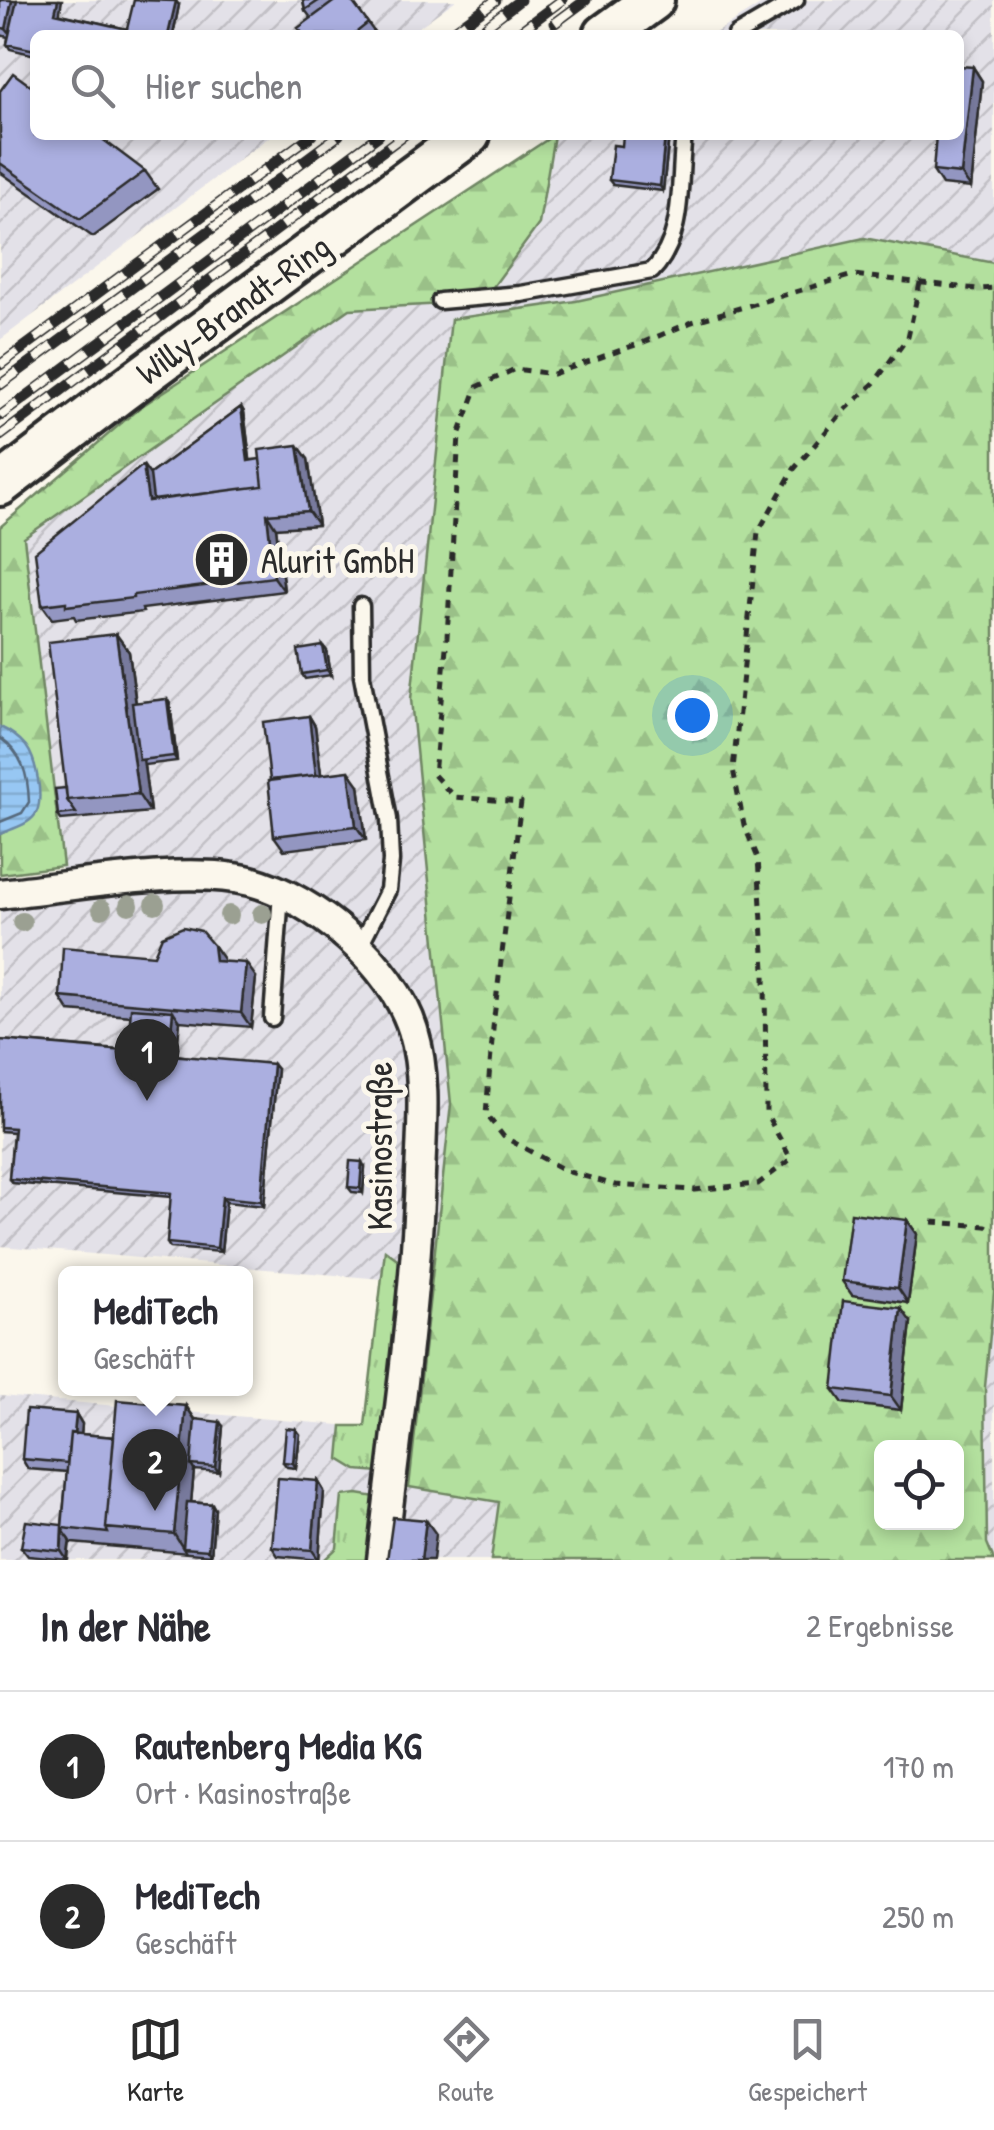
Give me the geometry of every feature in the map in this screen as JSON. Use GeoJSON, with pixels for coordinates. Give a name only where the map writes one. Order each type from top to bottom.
{"type":"FeatureCollection","features":[{"type":"Feature","properties":{"kind":"main road"},"geometry":{"type":"LineString","coordinates":[[613,30],[653,0]]}},
{"type":"Feature","properties":{"kind":"main road","name":"Willy-Brandt-Ring"},"geometry":{"type":"LineString","coordinates":[[0,485],[462,140]]}},
{"type":"Feature","properties":{"kind":"street","name":"Kasinostraße"},"geometry":{"type":"LineString","coordinates":[[0,894],[173,877],[248,881],[281,892],[359,947],[404,1006],[414,1032],[421,1076],[418,1236],[382,1560]]}},
{"type":"Feature","properties":{"kind":"lane"},"geometry":{"type":"LineString","coordinates":[[745,30],[796,0]]}},
{"type":"Feature","properties":{"kind":"lane"},"geometry":{"type":"LineString","coordinates":[[440,301],[521,294],[652,271],[666,256],[675,234],[684,140]]}},
{"type":"Feature","properties":{"kind":"lane"},"geometry":{"type":"LineString","coordinates":[[359,947],[388,890],[391,861],[389,819],[362,676],[361,606]]}},
{"type":"Feature","properties":{"kind":"lane"},"geometry":{"type":"LineString","coordinates":[[272,1018],[281,892]]}},
{"type":"Feature","properties":{"kind":"path"},"geometry":{"type":"LineString","coordinates":[[920,282],[908,337],[874,384],[842,413],[794,470],[758,532],[755,550],[733,769],[744,825],[758,858],[765,969],[766,1113],[790,1159],[758,1184],[694,1190],[615,1185],[566,1170],[504,1137],[486,1114],[521,802],[454,798],[434,775],[448,637],[459,435],[477,387],[515,369],[552,374],[692,322],[853,275],[994,288]]}},
{"type":"Feature","properties":{"kind":"path"},"geometry":{"type":"LineString","coordinates":[[932,1222],[994,1230]]}},
{"type":"Feature","properties":{"kind":"shaded area"},"geometry":{"type":"Polygon","coordinates":[[[0,0],[456,0],[415,30],[30,30],[30,140],[265,140],[0,340],[0,0]]]}},
{"type":"Feature","properties":{"kind":"shaded area"},"geometry":{"type":"Polygon","coordinates":[[[768,0],[994,0],[994,1560],[0,1560],[0,1396],[364,1427],[382,1279],[0,1246],[0,904],[65,898],[24,539],[350,309],[389,308],[539,224],[553,140],[964,140],[964,30],[720,30],[768,0]]]}},
{"type":"Feature","properties":{"kind":"green space"},"geometry":{"type":"Polygon","coordinates":[[[546,140],[553,140],[539,224],[482,302],[350,309],[24,538],[63,866],[0,874],[0,834],[27,821],[36,780],[31,756],[0,727],[0,527],[139,408],[546,140]]]}},
{"type":"Feature","properties":{"kind":"green space"},"geometry":{"type":"Polygon","coordinates":[[[864,238],[994,263],[994,1292],[985,1387],[987,1543],[994,1560],[491,1560],[499,1502],[409,1487],[451,1104],[411,699],[451,319],[576,301],[864,238]]]}},
{"type":"Feature","properties":{"kind":"green space"},"geometry":{"type":"Polygon","coordinates":[[[385,1250],[400,1261],[401,1271],[379,1472],[357,1470],[339,1459],[342,1426],[365,1426],[385,1250]]]}},
{"type":"Feature","properties":{"kind":"green space"},"geometry":{"type":"Polygon","coordinates":[[[342,1496],[376,1497],[368,1560],[324,1560],[337,1548],[342,1496]]]}},
{"type":"Feature","properties":{"kind":"water"},"geometry":{"type":"Polygon","coordinates":[[[0,727],[30,752],[39,800],[32,818],[0,834],[0,727]]]}},
{"type":"Feature","properties":{"kind":"building"},"geometry":{"type":"Polygon","coordinates":[[[0,0],[12,0],[6,29],[0,27],[0,0]]]}},
{"type":"Feature","properties":{"kind":"building"},"geometry":{"type":"Polygon","coordinates":[[[17,0],[58,0],[55,13],[127,29],[134,0],[176,1],[169,30],[30,30],[30,49],[7,44],[17,0]]]}},
{"type":"Feature","properties":{"kind":"building"},"geometry":{"type":"Polygon","coordinates":[[[303,0],[320,0],[305,10],[303,0]]]}},
{"type":"Feature","properties":{"kind":"building"},"geometry":{"type":"Polygon","coordinates":[[[336,0],[351,0],[368,23],[359,30],[298,28],[336,0]]]}},
{"type":"Feature","properties":{"kind":"building"},"geometry":{"type":"Polygon","coordinates":[[[964,66],[973,67],[961,174],[933,171],[936,140],[964,140],[964,66]]]}},
{"type":"Feature","properties":{"kind":"building"},"geometry":{"type":"Polygon","coordinates":[[[13,73],[30,85],[30,140],[104,140],[145,171],[80,219],[0,163],[0,91],[13,73]]]}},
{"type":"Feature","properties":{"kind":"building"},"geometry":{"type":"Polygon","coordinates":[[[623,140],[665,140],[660,186],[609,180],[613,145],[622,146],[623,140]]]}},
{"type":"Feature","properties":{"kind":"building"},"geometry":{"type":"Polygon","coordinates":[[[241,407],[248,461],[260,459],[263,486],[153,500],[150,474],[241,407]]]}},
{"type":"Feature","properties":{"kind":"building"},"geometry":{"type":"Polygon","coordinates":[[[298,445],[308,511],[267,514],[274,577],[133,598],[42,605],[35,552],[143,465],[148,501],[263,486],[259,450],[298,445]]]}},
{"type":"Feature","properties":{"kind":"building"},"geometry":{"type":"Polygon","coordinates":[[[116,634],[138,794],[67,800],[48,642],[116,634]]]}},
{"type":"Feature","properties":{"kind":"building"},"geometry":{"type":"Polygon","coordinates":[[[323,646],[327,670],[302,674],[298,650],[323,646]]]}},
{"type":"Feature","properties":{"kind":"building"},"geometry":{"type":"Polygon","coordinates":[[[167,699],[174,756],[139,760],[132,703],[167,699]]]}},
{"type":"Feature","properties":{"kind":"building"},"geometry":{"type":"Polygon","coordinates":[[[309,716],[316,775],[270,780],[263,722],[309,716]]]}},
{"type":"Feature","properties":{"kind":"building"},"geometry":{"type":"Polygon","coordinates":[[[349,771],[356,826],[274,836],[268,781],[349,771]]]}},
{"type":"Feature","properties":{"kind":"building"},"geometry":{"type":"Polygon","coordinates":[[[66,788],[67,800],[76,813],[58,815],[55,789],[66,788]]]}},
{"type":"Feature","properties":{"kind":"building"},"geometry":{"type":"Polygon","coordinates":[[[183,927],[201,931],[213,945],[215,961],[246,963],[241,1013],[60,997],[63,947],[154,955],[162,936],[183,927]]]}},
{"type":"Feature","properties":{"kind":"building"},"geometry":{"type":"Polygon","coordinates":[[[131,1008],[173,1011],[169,1050],[128,1046],[131,1008]]]}},
{"type":"Feature","properties":{"kind":"building"},"geometry":{"type":"Polygon","coordinates":[[[0,1040],[273,1064],[261,1201],[222,1197],[217,1248],[167,1243],[171,1193],[9,1179],[14,1128],[0,1127],[0,1040]]]}},
{"type":"Feature","properties":{"kind":"building"},"geometry":{"type":"Polygon","coordinates":[[[350,1161],[362,1162],[360,1188],[348,1187],[350,1161]]]}},
{"type":"Feature","properties":{"kind":"building"},"geometry":{"type":"Polygon","coordinates":[[[851,1213],[907,1220],[898,1288],[842,1281],[851,1213]]]}},
{"type":"Feature","properties":{"kind":"building"},"geometry":{"type":"Polygon","coordinates":[[[843,1301],[901,1308],[891,1396],[833,1389],[843,1301]]]}},
{"type":"Feature","properties":{"kind":"building"},"geometry":{"type":"Polygon","coordinates":[[[117,1400],[186,1406],[174,1534],[106,1528],[117,1400]]]}},
{"type":"Feature","properties":{"kind":"building"},"geometry":{"type":"Polygon","coordinates":[[[26,1410],[76,1414],[67,1463],[22,1459],[26,1410]]]}},
{"type":"Feature","properties":{"kind":"building"},"geometry":{"type":"Polygon","coordinates":[[[195,1419],[220,1422],[215,1467],[191,1465],[195,1419]]]}},
{"type":"Feature","properties":{"kind":"building"},"geometry":{"type":"Polygon","coordinates":[[[286,1428],[296,1429],[293,1463],[283,1462],[286,1428]]]}},
{"type":"Feature","properties":{"kind":"building"},"geometry":{"type":"Polygon","coordinates":[[[70,1433],[114,1437],[108,1533],[62,1528],[70,1433]]]}},
{"type":"Feature","properties":{"kind":"building"},"geometry":{"type":"Polygon","coordinates":[[[278,1478],[318,1481],[312,1550],[272,1547],[278,1478]]]}},
{"type":"Feature","properties":{"kind":"building"},"geometry":{"type":"Polygon","coordinates":[[[187,1502],[212,1504],[208,1550],[183,1548],[187,1502]]]}},
{"type":"Feature","properties":{"kind":"building"},"geometry":{"type":"Polygon","coordinates":[[[393,1517],[426,1520],[421,1560],[387,1560],[393,1517]]]}},
{"type":"Feature","properties":{"kind":"building"},"geometry":{"type":"Polygon","coordinates":[[[26,1521],[62,1525],[61,1551],[21,1547],[26,1521]]]}},
{"type":"Feature","properties":{"kind":"railway"},"geometry":{"type":"LineString","coordinates":[[455,30],[496,0]]}},
{"type":"Feature","properties":{"kind":"railway"},"geometry":{"type":"LineString","coordinates":[[486,26],[520,0]]}},
{"type":"Feature","properties":{"kind":"railway"},"geometry":{"type":"LineString","coordinates":[[522,30],[562,0]]}},
{"type":"Feature","properties":{"kind":"railway"},"geometry":{"type":"LineString","coordinates":[[555,23],[586,0]]}},
{"type":"Feature","properties":{"kind":"railway"},"geometry":{"type":"LineString","coordinates":[[0,365],[305,140]]}},
{"type":"Feature","properties":{"kind":"railway"},"geometry":{"type":"LineString","coordinates":[[0,385],[332,140]]}},
{"type":"Feature","properties":{"kind":"railway"},"geometry":{"type":"LineString","coordinates":[[0,416],[372,140]]}},
{"type":"Feature","properties":{"kind":"railway"},"geometry":{"type":"LineString","coordinates":[[0,436],[397,140]]}},
{"type":"Feature","properties":{"kind":"place","name":"Alurit GmbH"},"geometry":{"type":"Point","coordinates":[222,560]}},
{"type":"Feature","properties":{"kind":"place","name":"Rautenberg Media KG"},"geometry":{"type":"Point","coordinates":[147,1101]}},
{"type":"Feature","properties":{"kind":"place","name":"MediTech"},"geometry":{"type":"Point","coordinates":[155,1511]}}]}
